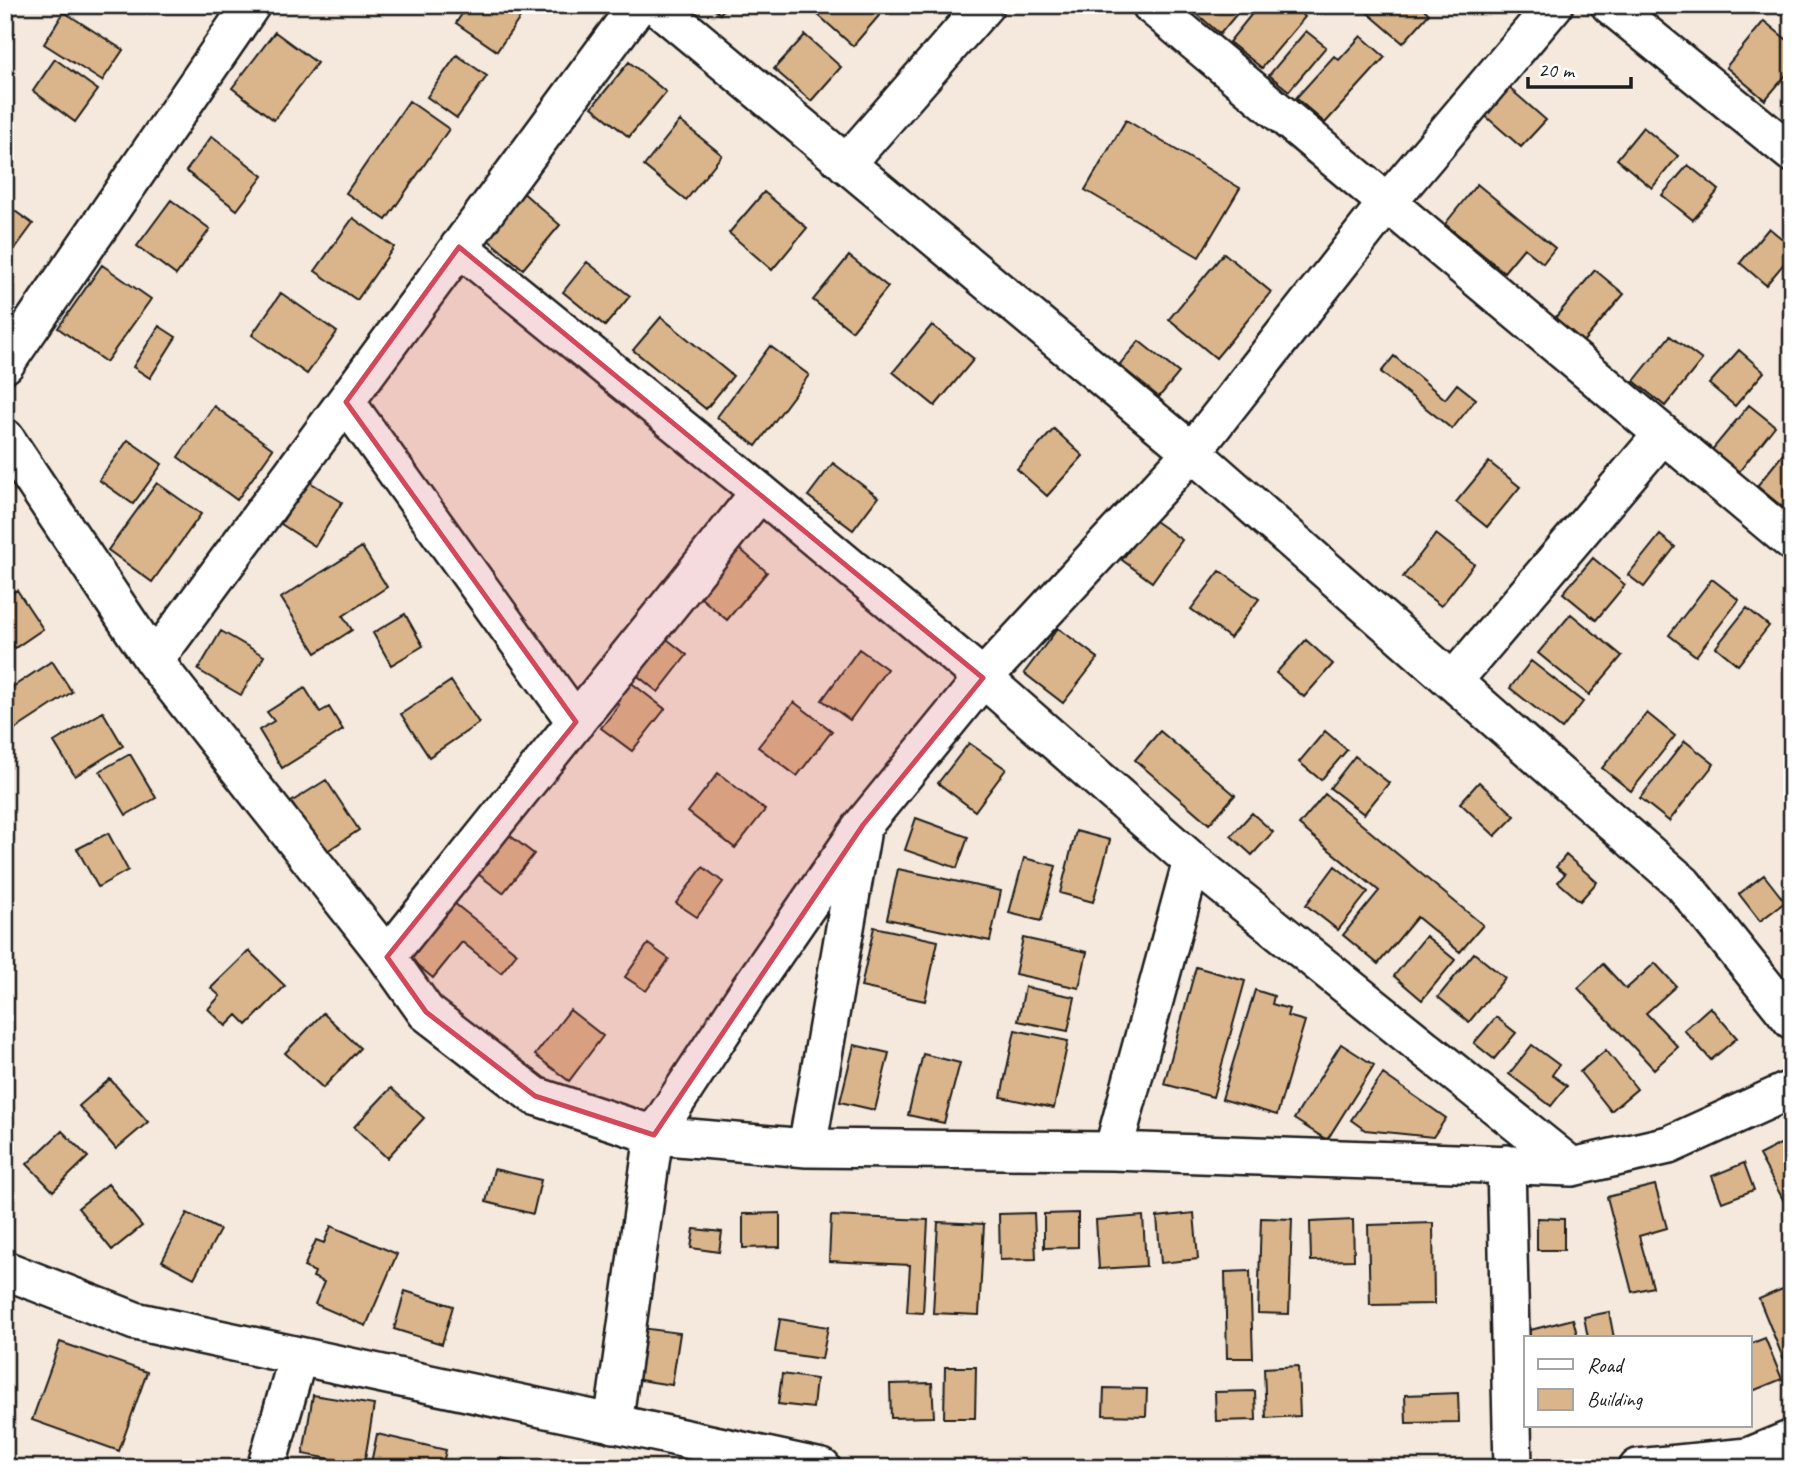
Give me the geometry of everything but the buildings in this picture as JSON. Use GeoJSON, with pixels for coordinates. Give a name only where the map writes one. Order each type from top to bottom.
{"type":"FeatureCollection","features":[{"type":"Feature","properties":{"kind":"street"},"geometry":{"type":"LineString","coordinates":[[5,364],[251,5]]}},
{"type":"Feature","properties":{"kind":"street"},"geometry":{"type":"LineString","coordinates":[[154,661],[638,5]]}},
{"type":"Feature","properties":{"kind":"street"},"geometry":{"type":"LineString","coordinates":[[656,5],[1192,452],[1683,884],[1792,1020]]}},
{"type":"Feature","properties":{"kind":"street"},"geometry":{"type":"LineString","coordinates":[[846,164],[985,5]]}},
{"type":"Feature","properties":{"kind":"street"},"geometry":{"type":"LineString","coordinates":[[1151,5],[1792,542]]}},
{"type":"Feature","properties":{"kind":"street"},"geometry":{"type":"LineString","coordinates":[[614,1424],[654,1135],[749,990],[863,825],[983,678],[1192,452],[1387,203],[1554,5]]}},
{"type":"Feature","properties":{"kind":"street"},"geometry":{"type":"LineString","coordinates":[[1610,5],[1792,153]]}},
{"type":"Feature","properties":{"kind":"street"},"geometry":{"type":"LineString","coordinates":[[459,247],[983,678],[1192,861],[1572,1167]]}},
{"type":"Feature","properties":{"kind":"street"},"geometry":{"type":"LineString","coordinates":[[346,402],[576,722]]}},
{"type":"Feature","properties":{"kind":"street"},"geometry":{"type":"LineString","coordinates":[[1453,681],[1663,434]]}},
{"type":"Feature","properties":{"kind":"street"},"geometry":{"type":"LineString","coordinates":[[5,438],[154,661],[387,957],[426,1012],[536,1096],[654,1135],[807,1148],[1113,1151],[1572,1167],[1669,1145],[1792,1089]]}},
{"type":"Feature","properties":{"kind":"street"},"geometry":{"type":"LineString","coordinates":[[387,957],[760,492]]}},
{"type":"Feature","properties":{"kind":"street"},"geometry":{"type":"LineString","coordinates":[[807,1148],[863,825]]}},
{"type":"Feature","properties":{"kind":"street"},"geometry":{"type":"LineString","coordinates":[[1113,1151],[1192,861]]}},
{"type":"Feature","properties":{"kind":"street"},"geometry":{"type":"LineString","coordinates":[[1506,1164],[1513,1468]]}},
{"type":"Feature","properties":{"kind":"street"},"geometry":{"type":"LineString","coordinates":[[5,1270],[135,1321],[821,1468]]}},
{"type":"Feature","properties":{"kind":"street"},"geometry":{"type":"LineString","coordinates":[[266,1468],[298,1357]]}},
{"type":"Feature","properties":{"kind":"street"},"geometry":{"type":"LineString","coordinates":[[1638,1468],[1748,1457],[1792,1439]]}},
{"type":"Feature","properties":{"kind":"highlighted area"},"geometry":{"type":"Polygon","coordinates":[[[459,247],[983,678],[863,825],[654,1135],[535,1096],[426,1012],[387,957],[576,722],[346,402],[459,247]]]}}]}
